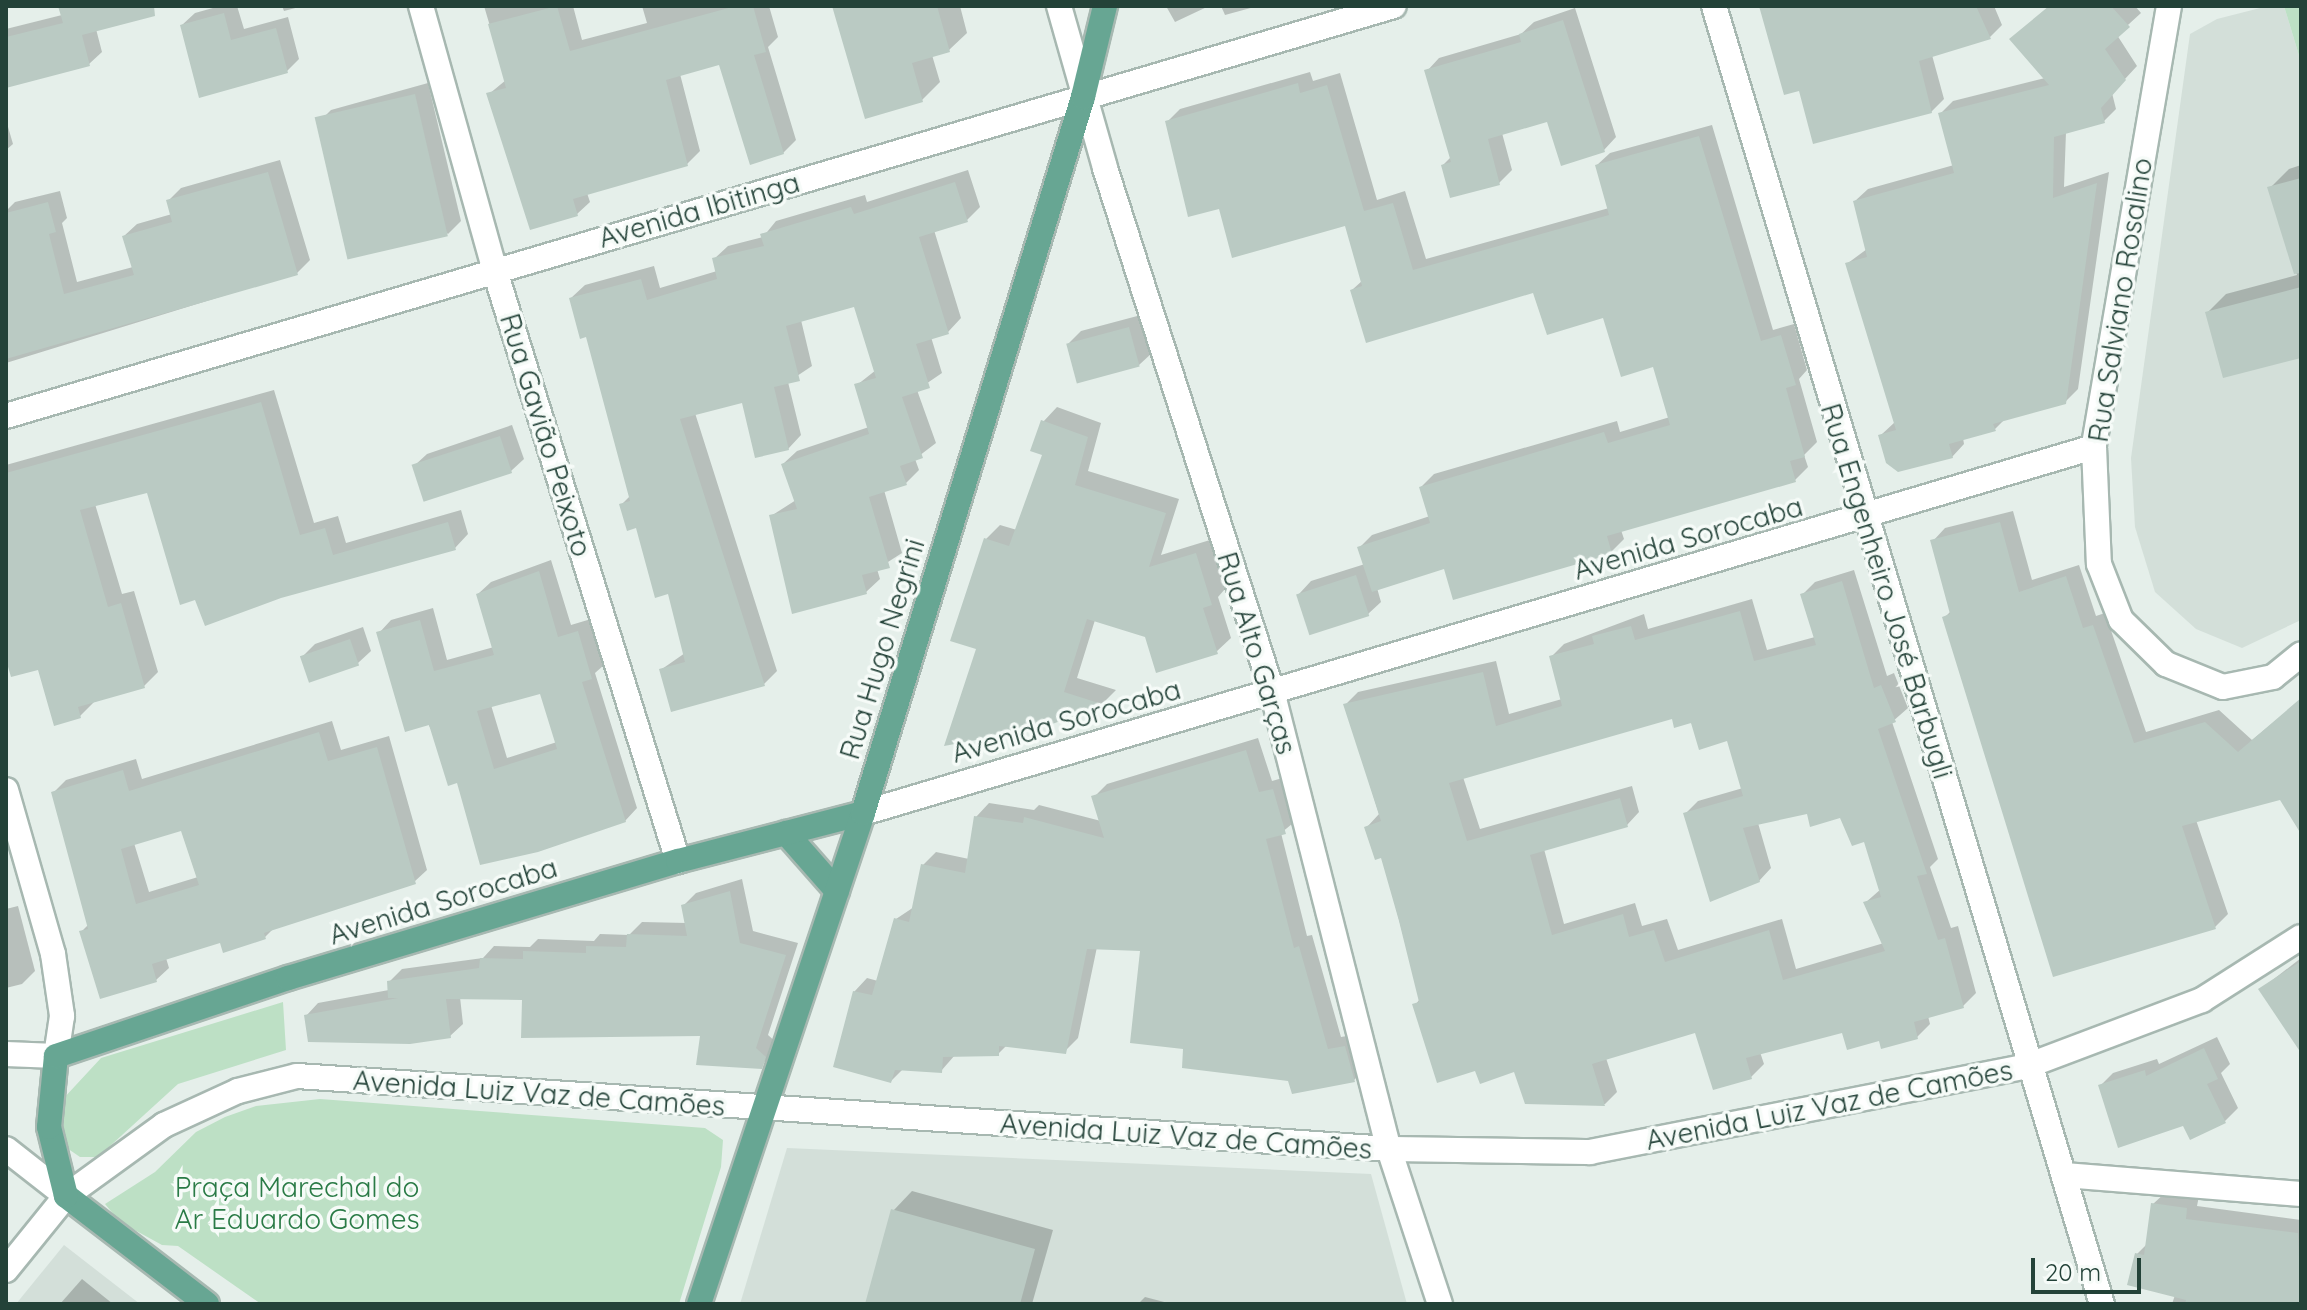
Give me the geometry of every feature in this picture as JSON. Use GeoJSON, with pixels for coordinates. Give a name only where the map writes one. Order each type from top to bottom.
{"type":"FeatureCollection","features":[{"type":"Feature","properties":{"kind":"main road","name":"Rua Hugo Negrini"},"geometry":{"type":"LineString","coordinates":[[699,1304],[863,813],[1083,97],[1105,6]]}},
{"type":"Feature","properties":{"kind":"main road","name":"Avenida Sorocaba"},"geometry":{"type":"LineString","coordinates":[[56,1056],[288,978],[678,861],[863,813]]}},
{"type":"Feature","properties":{"kind":"main road"},"geometry":{"type":"LineString","coordinates":[[786,833],[837,891]]}},
{"type":"Feature","properties":{"kind":"main road"},"geometry":{"type":"LineString","coordinates":[[56,1056],[49,1127],[66,1196],[207,1304]]}},
{"type":"Feature","properties":{"kind":"street","name":"Rua Gavião Peixoto"},"geometry":{"type":"LineString","coordinates":[[421,6],[495,271],[678,861]]}},
{"type":"Feature","properties":{"kind":"street","name":"Rua Alto Garças"},"geometry":{"type":"LineString","coordinates":[[1059,6],[1083,97],[1272,691],[1389,1149],[1440,1304]]}},
{"type":"Feature","properties":{"kind":"street","name":"Avenida Ibitinga"},"geometry":{"type":"LineString","coordinates":[[6,416],[1394,6]]}},
{"type":"Feature","properties":{"kind":"street","name":"Rua Engenheiro José Barbugli"},"geometry":{"type":"LineString","coordinates":[[1714,6],[2027,1066],[2064,1175],[2102,1304]]}},
{"type":"Feature","properties":{"kind":"street","name":"Rua Salviano Rosalino"},"geometry":{"type":"LineString","coordinates":[[2169,6],[2094,447],[2099,564],[2121,620],[2166,664],[2223,687],[2273,677],[2301,654]]}},
{"type":"Feature","properties":{"kind":"street","name":"Avenida Sorocaba"},"geometry":{"type":"LineString","coordinates":[[863,813],[2094,447]]}},
{"type":"Feature","properties":{"kind":"street"},"geometry":{"type":"LineString","coordinates":[[6,790],[53,954],[62,1016],[56,1056],[6,1054]]}},
{"type":"Feature","properties":{"kind":"street","name":"Avenida Luiz Vaz de Camões"},"geometry":{"type":"LineString","coordinates":[[6,1270],[66,1196],[188,1112],[297,1076],[762,1110],[1389,1149],[1590,1152],[2027,1066],[2202,1000],[2301,937]]}},
{"type":"Feature","properties":{"kind":"street"},"geometry":{"type":"LineString","coordinates":[[6,1149],[66,1196]]}},
{"type":"Feature","properties":{"kind":"street"},"geometry":{"type":"LineString","coordinates":[[2064,1175],[2301,1194]]}},
{"type":"Feature","properties":{"kind":"shaded area"},"geometry":{"type":"Polygon","coordinates":[[[2268,6],[2284,6],[2301,62],[2301,620],[2242,648],[2196,629],[2155,592],[2135,527],[2131,458],[2190,34],[2217,19],[2268,6]]]}},
{"type":"Feature","properties":{"kind":"shaded area"},"geometry":{"type":"Polygon","coordinates":[[[787,1148],[1371,1174],[1407,1304],[740,1304],[787,1148]]]}},
{"type":"Feature","properties":{"kind":"shaded area"},"geometry":{"type":"Polygon","coordinates":[[[64,1245],[140,1304],[16,1304],[64,1245]]]}},
{"type":"Feature","properties":{"kind":"green space"},"geometry":{"type":"Polygon","coordinates":[[[2284,6],[2301,6],[2301,62],[2284,6]]]}},
{"type":"Feature","properties":{"kind":"green space"},"geometry":{"type":"Polygon","coordinates":[[[283,1002],[286,1050],[178,1084],[98,1157],[80,1157],[64,1146],[63,1099],[101,1058],[283,1002]]]}},
{"type":"Feature","properties":{"kind":"green space","name":"Praça Marechal do Ar Eduardo Gomes"},"geometry":{"type":"Polygon","coordinates":[[[320,1099],[705,1128],[723,1140],[721,1167],[679,1304],[261,1304],[178,1246],[162,1245],[120,1222],[105,1204],[155,1172],[196,1132],[225,1117],[256,1106],[320,1099]]]}},
{"type":"Feature","properties":{"kind":"building"},"geometry":{"type":"Polygon","coordinates":[[[58,6],[154,6],[155,16],[82,35],[90,66],[6,88],[6,37],[63,23],[58,6]]]}},
{"type":"Feature","properties":{"kind":"building"},"geometry":{"type":"Polygon","coordinates":[[[557,6],[570,51],[736,6],[753,6],[766,52],[754,55],[784,154],[750,165],[719,65],[666,80],[688,166],[573,199],[578,216],[530,230],[486,93],[506,88],[488,24],[557,6]]]}},
{"type":"Feature","properties":{"kind":"building"},"geometry":{"type":"Polygon","coordinates":[[[832,6],[937,6],[950,52],[912,63],[923,102],[865,119],[832,6]]]}},
{"type":"Feature","properties":{"kind":"building"},"geometry":{"type":"Polygon","coordinates":[[[1759,6],[1976,6],[1991,39],[1919,61],[1932,113],[1813,144],[1799,91],[1784,95],[1759,6]]]}},
{"type":"Feature","properties":{"kind":"building"},"geometry":{"type":"Polygon","coordinates":[[[2049,6],[2111,6],[2130,27],[2105,49],[2126,80],[2101,108],[2105,123],[2054,137],[2053,198],[2097,183],[2066,404],[1993,424],[1996,431],[1949,444],[1953,458],[1898,472],[1886,463],[1878,435],[1896,430],[1845,263],[1867,257],[1853,201],[1954,173],[1938,113],[2049,85],[2009,39],[2049,6]]]}},
{"type":"Feature","properties":{"kind":"building"},"geometry":{"type":"Polygon","coordinates":[[[224,13],[231,40],[276,28],[288,73],[199,98],[180,25],[224,13]]]}},
{"type":"Feature","properties":{"kind":"building"},"geometry":{"type":"Polygon","coordinates":[[[1563,20],[1605,152],[1561,166],[1547,122],[1488,139],[1500,185],[1450,198],[1441,165],[1451,162],[1424,70],[1521,42],[1519,34],[1563,20]]]}},
{"type":"Feature","properties":{"kind":"building"},"geometry":{"type":"Polygon","coordinates":[[[1298,83],[1300,93],[1327,85],[1364,211],[1393,203],[1413,270],[1609,215],[1595,165],[1699,136],[1761,341],[1781,335],[1796,385],[1786,388],[1805,457],[1790,461],[1796,482],[1607,536],[1612,554],[1453,600],[1444,569],[1372,592],[1357,547],[1430,523],[1419,487],[1604,432],[1608,443],[1670,425],[1653,367],[1621,377],[1603,318],[1547,335],[1533,293],[1366,343],[1350,290],[1362,286],[1345,226],[1232,258],[1219,209],[1188,217],[1165,121],[1298,83]]]}},
{"type":"Feature","properties":{"kind":"building"},"geometry":{"type":"Polygon","coordinates":[[[415,94],[448,236],[347,259],[315,117],[415,94]]]}},
{"type":"Feature","properties":{"kind":"building"},"geometry":{"type":"Polygon","coordinates":[[[268,172],[298,275],[6,359],[6,213],[48,202],[56,232],[49,234],[64,294],[134,275],[122,236],[172,222],[166,200],[268,172]]]}},
{"type":"Feature","properties":{"kind":"building"},"geometry":{"type":"Polygon","coordinates":[[[2301,178],[2301,273],[2294,274],[2267,187],[2301,178]]]}},
{"type":"Feature","properties":{"kind":"building"},"geometry":{"type":"Polygon","coordinates":[[[955,182],[968,222],[919,237],[949,334],[916,344],[930,388],[902,397],[923,458],[900,466],[907,485],[869,497],[890,568],[862,575],[867,594],[792,614],[769,515],[797,509],[781,464],[869,434],[854,384],[876,378],[854,307],[786,326],[800,381],[774,387],[789,450],[755,458],[742,403],[680,419],[765,686],[671,712],[659,669],[685,662],[668,594],[655,598],[636,528],[627,531],[619,504],[630,501],[586,337],[580,339],[569,298],[641,279],[647,300],[717,279],[712,258],[764,246],[760,234],[851,207],[854,214],[955,182]]]}},
{"type":"Feature","properties":{"kind":"building"},"geometry":{"type":"Polygon","coordinates":[[[2301,287],[2301,358],[2223,378],[2205,312],[2301,287]]]}},
{"type":"Feature","properties":{"kind":"building"},"geometry":{"type":"Polygon","coordinates":[[[1129,327],[1140,367],[1077,383],[1066,344],[1129,327]]]}},
{"type":"Feature","properties":{"kind":"building"},"geometry":{"type":"Polygon","coordinates":[[[261,402],[300,535],[325,528],[333,555],[448,522],[456,550],[281,598],[205,626],[195,600],[180,605],[147,493],[80,510],[108,607],[121,603],[145,688],[78,707],[81,718],[54,726],[38,670],[11,677],[6,660],[6,473],[261,402]]]}},
{"type":"Feature","properties":{"kind":"building"},"geometry":{"type":"Polygon","coordinates":[[[1041,420],[1088,437],[1075,485],[1166,513],[1149,567],[1196,553],[1212,605],[1203,608],[1218,654],[1156,673],[1145,637],[1087,619],[1064,692],[1105,705],[1041,728],[944,746],[976,649],[950,641],[984,538],[1009,546],[1042,455],[1030,451],[1041,420]]]}},
{"type":"Feature","properties":{"kind":"building"},"geometry":{"type":"Polygon","coordinates":[[[500,436],[512,473],[424,502],[412,465],[500,436]]]}},
{"type":"Feature","properties":{"kind":"building"},"geometry":{"type":"Polygon","coordinates":[[[2000,522],[2019,592],[2066,576],[2083,628],[2093,625],[2134,743],[2205,722],[2238,752],[2301,698],[2301,834],[2280,800],[2182,826],[2216,929],[2053,977],[1942,617],[1950,614],[1930,540],[2000,522]]]}},
{"type":"Feature","properties":{"kind":"building"},"geometry":{"type":"Polygon","coordinates":[[[539,571],[558,637],[578,631],[592,679],[582,682],[626,822],[538,852],[480,865],[457,783],[448,786],[429,725],[405,732],[376,632],[420,620],[434,671],[494,655],[476,594],[539,571]],[[540,694],[477,711],[494,769],[557,749],[540,694]]]}},
{"type":"Feature","properties":{"kind":"building"},"geometry":{"type":"Polygon","coordinates":[[[1356,575],[1369,616],[1309,635],[1296,594],[1356,575]]]}},
{"type":"Feature","properties":{"kind":"building"},"geometry":{"type":"Polygon","coordinates":[[[1842,581],[1874,688],[1881,685],[1896,722],[1878,729],[1927,874],[1917,876],[1938,940],[1945,938],[1964,1008],[1914,1022],[1918,1039],[1881,1049],[1879,1041],[1847,1050],[1842,1033],[1746,1058],[1752,1079],[1713,1090],[1695,1033],[1592,1064],[1605,1106],[1525,1104],[1514,1072],[1480,1084],[1475,1071],[1437,1083],[1412,1004],[1419,1002],[1399,921],[1381,858],[1375,860],[1364,827],[1381,821],[1343,704],[1483,672],[1496,726],[1562,706],[1549,656],[1594,644],[1592,636],[1631,626],[1635,640],[1740,611],[1754,661],[1816,645],[1800,594],[1842,581]],[[1672,719],[1449,783],[1467,841],[1620,798],[1628,827],[1530,855],[1552,935],[1623,914],[1629,937],[1654,930],[1665,962],[1769,930],[1783,980],[1885,951],[1863,902],[1881,897],[1864,842],[1852,846],[1840,818],[1810,827],[1807,814],[1743,828],[1760,882],[1710,902],[1683,813],[1743,796],[1727,741],[1699,750],[1691,723],[1674,728],[1672,719]]]}},
{"type":"Feature","properties":{"kind":"building"},"geometry":{"type":"Polygon","coordinates":[[[350,639],[359,665],[309,683],[300,656],[350,639]]]}},
{"type":"Feature","properties":{"kind":"building"},"geometry":{"type":"Polygon","coordinates":[[[319,732],[328,761],[377,747],[416,884],[264,933],[266,939],[223,953],[220,943],[152,964],[157,982],[100,999],[79,931],[88,929],[51,792],[123,770],[129,791],[319,732]],[[181,831],[121,849],[136,904],[199,885],[181,831]]]}},
{"type":"Feature","properties":{"kind":"building"},"geometry":{"type":"Polygon","coordinates":[[[1246,750],[1259,792],[1273,789],[1286,834],[1266,839],[1294,948],[1299,946],[1328,1049],[1345,1046],[1355,1082],[1292,1094],[1288,1081],[1182,1068],[1183,1049],[1130,1043],[1140,951],[1087,949],[1066,1054],[999,1046],[999,1056],[943,1057],[942,1073],[895,1070],[891,1083],[833,1067],[853,991],[872,995],[894,918],[909,922],[921,864],[965,873],[974,816],[1023,823],[1024,817],[1104,838],[1091,796],[1246,750]]]}},
{"type":"Feature","properties":{"kind":"building"},"geometry":{"type":"Polygon","coordinates":[[[730,891],[740,943],[786,955],[756,1048],[766,1057],[762,1069],[696,1065],[700,1036],[521,1038],[522,1000],[446,999],[451,1038],[410,1044],[308,1042],[304,1015],[398,998],[388,998],[387,981],[479,968],[480,958],[523,959],[523,951],[586,953],[586,946],[626,947],[627,934],[687,936],[681,905],[730,891]]]}},
{"type":"Feature","properties":{"kind":"building"},"geometry":{"type":"Polygon","coordinates":[[[2301,961],[2301,1053],[2258,989],[2301,961]]]}},
{"type":"Feature","properties":{"kind":"building"},"geometry":{"type":"Polygon","coordinates":[[[2204,1048],[2218,1079],[2207,1084],[2226,1123],[2190,1140],[2183,1126],[2118,1148],[2098,1085],[2145,1070],[2146,1076],[2204,1048]]]}},
{"type":"Feature","properties":{"kind":"building"},"geometry":{"type":"Polygon","coordinates":[[[2151,1203],[2187,1208],[2186,1219],[2298,1233],[2301,1304],[2185,1304],[2186,1300],[2127,1285],[2135,1253],[2144,1255],[2151,1203]]]}},
{"type":"Feature","properties":{"kind":"building"},"geometry":{"type":"Polygon","coordinates":[[[891,1209],[1035,1249],[1020,1304],[865,1304],[891,1209]]]}}]}
